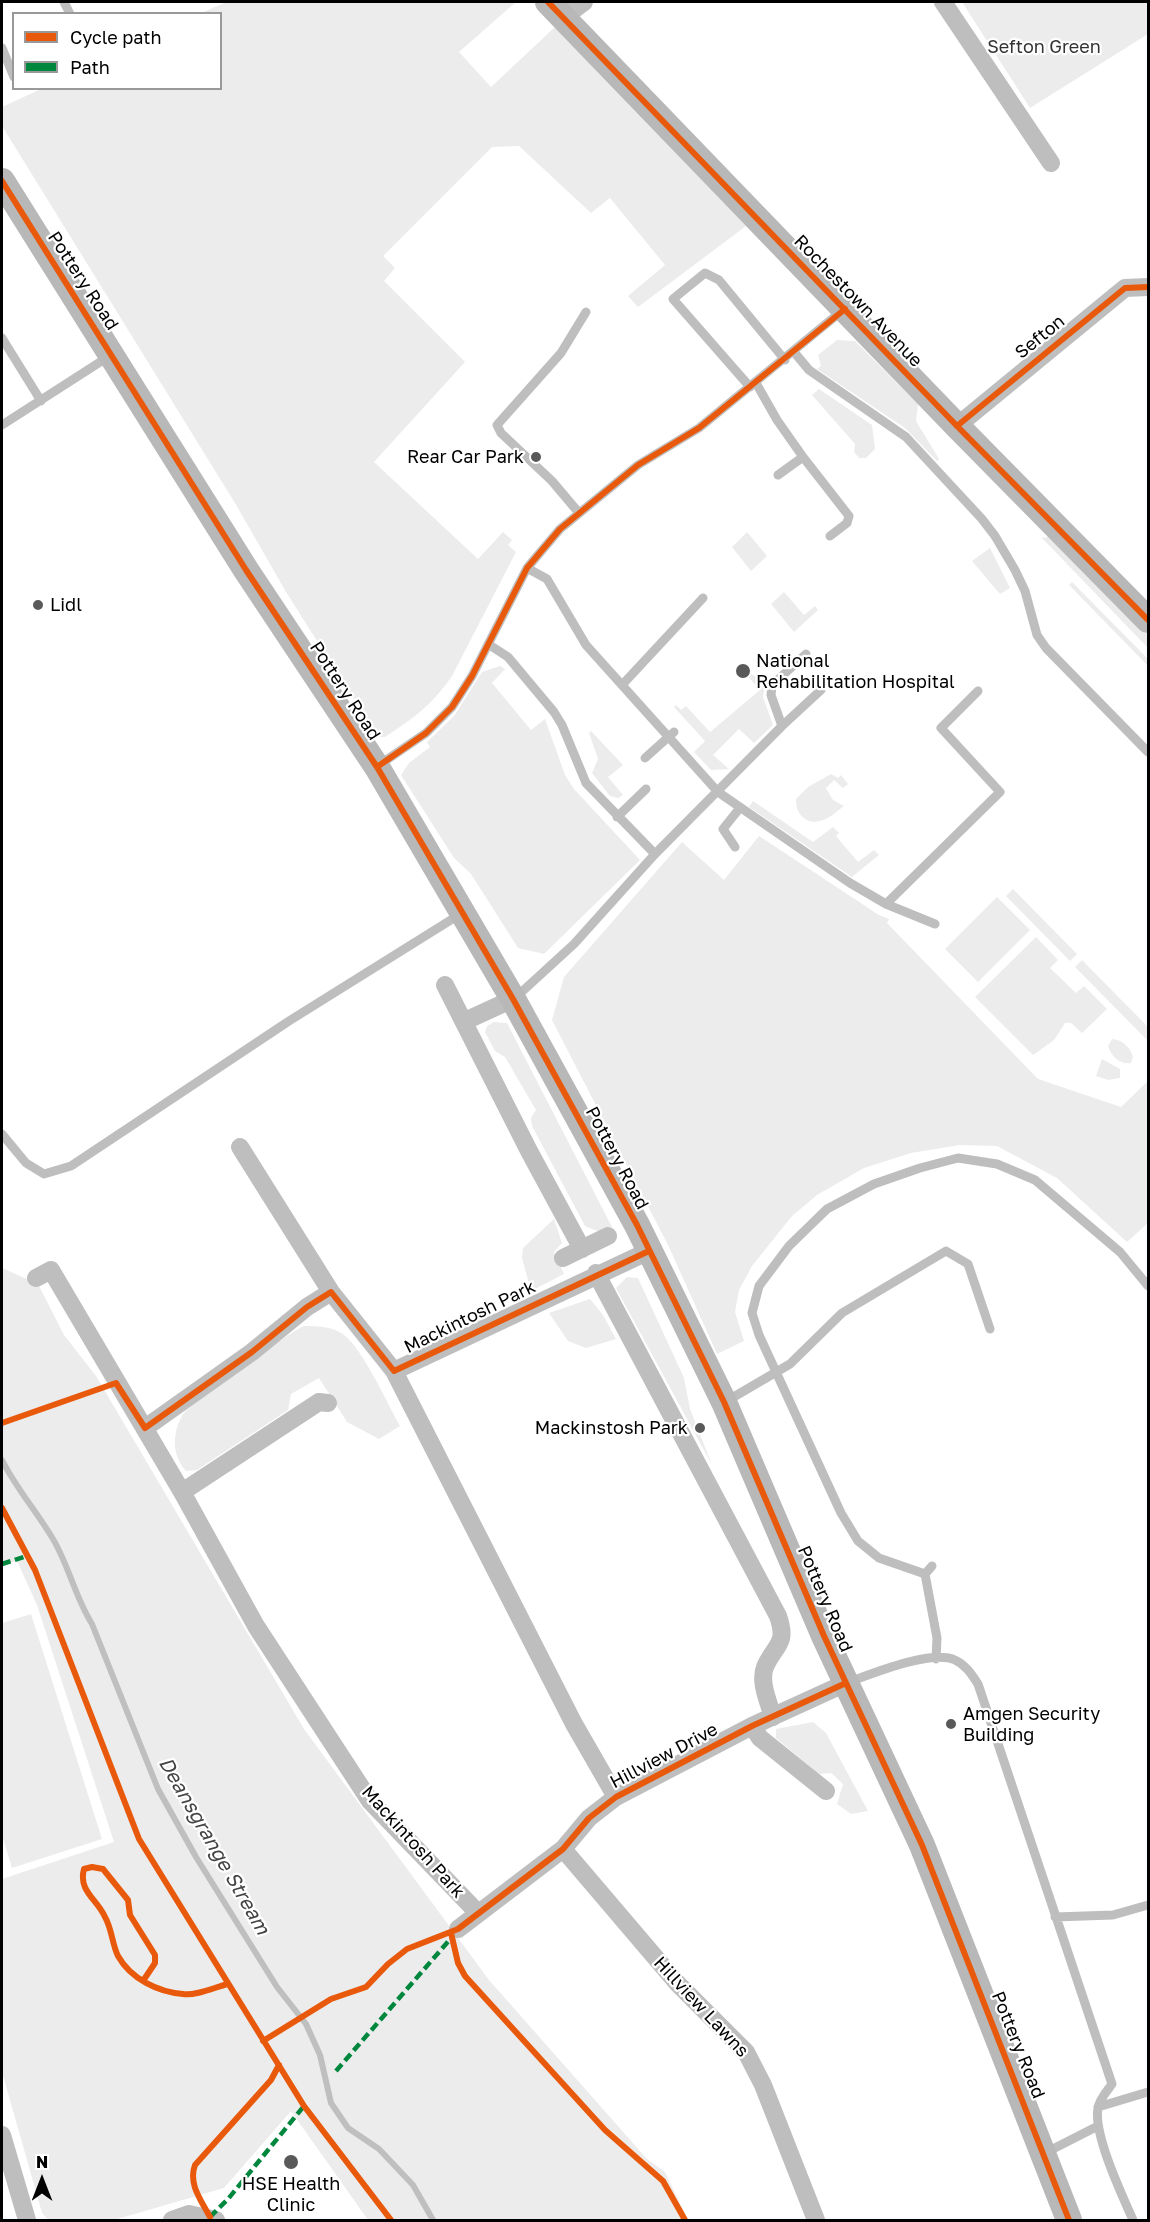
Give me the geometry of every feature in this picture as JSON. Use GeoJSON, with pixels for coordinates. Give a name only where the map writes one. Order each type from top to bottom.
{"type":"FeatureCollection","features":[{"type":"Feature","properties":{"kind":"street"},"geometry":{"type":"LineString","coordinates":[[556,9],[584,2]]}},
{"type":"Feature","properties":{"kind":"street"},"geometry":{"type":"LineString","coordinates":[[944,2],[1051,163]]}},
{"type":"Feature","properties":{"kind":"street","name":"Rochestown Avenue"},"geometry":{"type":"LineString","coordinates":[[556,9],[957,426],[1149,620]]}},
{"type":"Feature","properties":{"kind":"street","name":"Pottery Road"},"geometry":{"type":"LineString","coordinates":[[2,181],[246,570],[376,767],[513,999],[649,1251],[724,1402],[846,1683],[922,1845],[1045,2153],[1069,2220]]}},
{"type":"Feature","properties":{"kind":"street","name":"Sefton"},"geometry":{"type":"LineString","coordinates":[[957,426],[1125,288],[1149,287]]}},
{"type":"Feature","properties":{"kind":"street"},"geometry":{"type":"LineString","coordinates":[[445,985],[529,1151],[582,1249]]}},
{"type":"Feature","properties":{"kind":"street"},"geometry":{"type":"LineString","coordinates":[[465,1021],[513,999]]}},
{"type":"Feature","properties":{"kind":"street","name":"Mackintosh Park"},"geometry":{"type":"LineString","coordinates":[[240,1147],[332,1292],[394,1371],[568,1713],[616,1797]]}},
{"type":"Feature","properties":{"kind":"street"},"geometry":{"type":"LineString","coordinates":[[563,1258],[608,1236]]}},
{"type":"Feature","properties":{"kind":"street","name":"Mackintosh Park"},"geometry":{"type":"LineString","coordinates":[[394,1371],[649,1251]]}},
{"type":"Feature","properties":{"kind":"street","name":"Mackintosh Park"},"geometry":{"type":"LineString","coordinates":[[36,1278],[51,1270],[182,1492],[256,1626],[370,1801],[478,1913]]}},
{"type":"Feature","properties":{"kind":"street"},"geometry":{"type":"LineString","coordinates":[[596,1274],[778,1616],[783,1631],[779,1647],[765,1668],[765,1692],[773,1717]]}},
{"type":"Feature","properties":{"kind":"street"},"geometry":{"type":"LineString","coordinates":[[145,1428],[252,1352],[307,1307],[332,1292]]}},
{"type":"Feature","properties":{"kind":"street"},"geometry":{"type":"LineString","coordinates":[[182,1492],[319,1402],[328,1403]]}},
{"type":"Feature","properties":{"kind":"street","name":"Hillview Drive"},"geometry":{"type":"LineString","coordinates":[[459,1929],[563,1849],[589,1818],[616,1797],[752,1726],[846,1683]]}},
{"type":"Feature","properties":{"kind":"street"},"geometry":{"type":"LineString","coordinates":[[752,1726],[760,1738],[826,1791]]}},
{"type":"Feature","properties":{"kind":"street","name":"Hillview Lawns"},"geometry":{"type":"LineString","coordinates":[[563,1849],[678,1984],[746,2052],[763,2085],[816,2220]]}},
{"type":"Feature","properties":{"kind":"street"},"geometry":{"type":"LineString","coordinates":[[2,2135],[27,2220]]}},
{"type":"Feature","properties":{"kind":"street"},"geometry":{"type":"LineString","coordinates":[[172,2220],[189,2214],[216,2220]]}},
{"type":"Feature","properties":{"kind":"lane"},"geometry":{"type":"LineString","coordinates":[[2,48],[12,72]]}},
{"type":"Feature","properties":{"kind":"lane"},"geometry":{"type":"LineString","coordinates":[[785,360],[748,310],[719,280],[705,273],[673,298],[753,385],[803,457],[849,516],[847,523],[830,536]]}},
{"type":"Feature","properties":{"kind":"lane"},"geometry":{"type":"LineString","coordinates":[[376,767],[426,733],[452,707],[527,568],[543,546],[638,465],[699,428],[845,309]]}},
{"type":"Feature","properties":{"kind":"lane"},"geometry":{"type":"LineString","coordinates":[[579,513],[552,481],[501,433],[497,425],[561,353],[586,312]]}},
{"type":"Feature","properties":{"kind":"lane"},"geometry":{"type":"LineString","coordinates":[[2,339],[41,401]]}},
{"type":"Feature","properties":{"kind":"lane"},"geometry":{"type":"LineString","coordinates":[[794,352],[809,370],[906,437],[967,499],[995,536],[1015,570],[1025,591],[1041,642],[1097,704],[1149,752]]}},
{"type":"Feature","properties":{"kind":"lane"},"geometry":{"type":"LineString","coordinates":[[2,425],[112,354]]}},
{"type":"Feature","properties":{"kind":"lane"},"geometry":{"type":"LineString","coordinates":[[778,475],[803,457]]}},
{"type":"Feature","properties":{"kind":"lane"},"geometry":{"type":"LineString","coordinates":[[957,509],[967,499]]}},
{"type":"Feature","properties":{"kind":"lane"},"geometry":{"type":"LineString","coordinates":[[527,568],[547,579],[586,645],[622,686],[672,735],[718,792],[739,809],[865,894],[935,924]]}},
{"type":"Feature","properties":{"kind":"lane"},"geometry":{"type":"LineString","coordinates":[[622,686],[703,598]]}},
{"type":"Feature","properties":{"kind":"lane"},"geometry":{"type":"LineString","coordinates":[[488,644],[508,657],[535,695],[559,718],[576,749],[586,783],[655,854]]}},
{"type":"Feature","properties":{"kind":"lane"},"geometry":{"type":"LineString","coordinates":[[782,726],[771,695],[772,686],[806,654]]}},
{"type":"Feature","properties":{"kind":"lane"},"geometry":{"type":"LineString","coordinates":[[513,999],[573,944],[655,854],[821,690]]}},
{"type":"Feature","properties":{"kind":"lane"},"geometry":{"type":"LineString","coordinates":[[886,904],[1000,792],[941,729],[978,691]]}},
{"type":"Feature","properties":{"kind":"lane"},"geometry":{"type":"LineString","coordinates":[[645,758],[672,735]]}},
{"type":"Feature","properties":{"kind":"lane"},"geometry":{"type":"LineString","coordinates":[[617,817],[646,789]]}},
{"type":"Feature","properties":{"kind":"lane"},"geometry":{"type":"LineString","coordinates":[[735,847],[723,829],[739,809]]}},
{"type":"Feature","properties":{"kind":"lane"},"geometry":{"type":"LineString","coordinates":[[2,1134],[26,1163],[44,1174],[71,1166],[289,1021],[463,913]]}},
{"type":"Feature","properties":{"kind":"lane"},"geometry":{"type":"LineString","coordinates":[[925,1574],[879,1558],[858,1541],[841,1513],[776,1373],[752,1313],[759,1286],[789,1246],[827,1209],[874,1184],[958,1158],[997,1164],[1035,1180],[1120,1252],[1149,1286]]}},
{"type":"Feature","properties":{"kind":"lane"},"geometry":{"type":"LineString","coordinates":[[724,1402],[776,1373],[823,1334],[842,1313],[946,1251],[968,1264],[990,1329]]}},
{"type":"Feature","properties":{"kind":"lane"},"geometry":{"type":"LineString","coordinates":[[925,1574],[932,1566]]}},
{"type":"Feature","properties":{"kind":"lane"},"geometry":{"type":"LineString","coordinates":[[925,1574],[937,1638],[936,1659]]}},
{"type":"Feature","properties":{"kind":"lane"},"geometry":{"type":"LineString","coordinates":[[846,1683],[901,1664],[954,1659],[968,1669],[978,1684],[1054,1917],[1112,2084],[1098,2107],[1098,2126],[1133,2220]]}},
{"type":"Feature","properties":{"kind":"lane"},"geometry":{"type":"LineString","coordinates":[[1054,1917],[1113,1915],[1149,1905]]}},
{"type":"Feature","properties":{"kind":"lane"},"geometry":{"type":"LineString","coordinates":[[1098,2107],[1149,2092]]}},
{"type":"Feature","properties":{"kind":"lane"},"geometry":{"type":"LineString","coordinates":[[1045,2153],[1098,2126]]}},
{"type":"Feature","properties":{"kind":"green space"},"geometry":{"type":"Polygon","coordinates":[[[227,2],[516,2],[459,52],[491,87],[555,27],[746,226],[638,307],[628,296],[665,265],[610,198],[591,213],[519,146],[492,147],[383,256],[395,268],[384,281],[465,362],[374,462],[478,559],[503,532],[512,540],[508,545],[516,552],[452,676],[422,710],[385,737],[378,737],[286,592],[235,503],[2,126],[2,107],[39,90],[222,90],[222,12],[203,12],[227,2]]]}},
{"type":"Feature","properties":{"kind":"green space","name":"Sefton Green"},"geometry":{"type":"Polygon","coordinates":[[[962,2],[1148,2],[1148,34],[1030,108],[962,2]]]}},
{"type":"Feature","properties":{"kind":"green space"},"geometry":{"type":"Polygon","coordinates":[[[837,340],[855,341],[918,404],[916,421],[939,459],[937,461],[905,428],[817,369],[821,366],[818,355],[837,340]]]}},
{"type":"Feature","properties":{"kind":"green space"},"geometry":{"type":"Polygon","coordinates":[[[819,389],[872,425],[875,449],[866,458],[859,458],[854,452],[855,444],[812,395],[819,389]]]}},
{"type":"Feature","properties":{"kind":"green space"},"geometry":{"type":"Polygon","coordinates":[[[1051,531],[1148,630],[1148,648],[1041,537],[1046,538],[1051,531]]]}},
{"type":"Feature","properties":{"kind":"green space"},"geometry":{"type":"Polygon","coordinates":[[[747,532],[767,556],[751,571],[732,547],[747,532]]]}},
{"type":"Feature","properties":{"kind":"green space"},"geometry":{"type":"Polygon","coordinates":[[[990,548],[1010,588],[1000,594],[972,561],[990,548]]]}},
{"type":"Feature","properties":{"kind":"green space"},"geometry":{"type":"Polygon","coordinates":[[[1072,582],[1148,659],[1148,666],[1069,585],[1072,582]]]}},
{"type":"Feature","properties":{"kind":"green space"},"geometry":{"type":"Polygon","coordinates":[[[784,592],[804,615],[815,606],[818,610],[794,632],[771,604],[784,592]]]}},
{"type":"Feature","properties":{"kind":"green space"},"geometry":{"type":"Polygon","coordinates":[[[500,666],[505,669],[492,683],[531,730],[545,719],[565,775],[574,789],[640,860],[544,954],[518,948],[471,874],[454,858],[401,775],[409,763],[430,747],[427,742],[454,716],[482,672],[500,666]]]}},
{"type":"Feature","properties":{"kind":"green space"},"geometry":{"type":"Polygon","coordinates":[[[745,669],[765,684],[763,697],[773,725],[754,743],[739,729],[713,755],[729,769],[711,770],[694,752],[705,741],[674,707],[676,705],[681,710],[686,706],[710,732],[760,690],[743,671],[745,669]]]}},
{"type":"Feature","properties":{"kind":"green space"},"geometry":{"type":"Polygon","coordinates":[[[591,731],[623,765],[608,777],[623,795],[618,798],[610,796],[592,773],[598,759],[589,733],[591,731]]]}},
{"type":"Feature","properties":{"kind":"green space"},"geometry":{"type":"Polygon","coordinates":[[[831,774],[838,778],[841,775],[848,784],[843,788],[834,780],[826,788],[833,800],[844,806],[823,820],[815,822],[802,817],[797,809],[796,799],[808,787],[831,774]]]}},
{"type":"Feature","properties":{"kind":"green space"},"geometry":{"type":"Polygon","coordinates":[[[753,801],[813,842],[833,827],[839,833],[836,836],[858,862],[874,850],[879,855],[852,877],[749,807],[753,801]]]}},
{"type":"Feature","properties":{"kind":"green space"},"geometry":{"type":"Polygon","coordinates":[[[759,836],[879,915],[889,919],[887,923],[1038,1079],[1121,1107],[1148,1081],[1148,1223],[1127,1242],[1057,1178],[997,1146],[960,1145],[911,1153],[864,1168],[817,1195],[792,1216],[752,1266],[739,1290],[735,1312],[744,1341],[717,1354],[669,1247],[552,1020],[564,977],[682,842],[724,880],[759,836]]]}},
{"type":"Feature","properties":{"kind":"green space"},"geometry":{"type":"Polygon","coordinates":[[[1013,889],[1077,954],[1070,961],[1006,896],[1013,889]]]}},
{"type":"Feature","properties":{"kind":"green space"},"geometry":{"type":"Polygon","coordinates":[[[997,897],[1030,930],[978,982],[945,949],[997,897]]]}},
{"type":"Feature","properties":{"kind":"green space"},"geometry":{"type":"Polygon","coordinates":[[[1036,937],[1058,960],[1050,968],[1076,993],[1084,986],[1107,1009],[1082,1033],[1071,1023],[1065,1023],[1054,1040],[1033,1055],[975,997],[1036,937]]]}},
{"type":"Feature","properties":{"kind":"green space"},"geometry":{"type":"Polygon","coordinates":[[[1082,960],[1148,1027],[1148,1041],[1075,967],[1082,960]]]}},
{"type":"Feature","properties":{"kind":"green space"},"geometry":{"type":"Polygon","coordinates":[[[494,1022],[507,1023],[612,1227],[597,1231],[585,1226],[532,1126],[531,1118],[536,1110],[505,1057],[495,1051],[485,1032],[487,1026],[494,1022]]]}},
{"type":"Feature","properties":{"kind":"green space"},"geometry":{"type":"Polygon","coordinates":[[[1112,1039],[1123,1042],[1128,1047],[1133,1057],[1131,1063],[1123,1063],[1111,1053],[1108,1046],[1112,1039]]]}},
{"type":"Feature","properties":{"kind":"green space"},"geometry":{"type":"Polygon","coordinates":[[[1102,1059],[1120,1069],[1120,1078],[1108,1080],[1096,1076],[1102,1059]]]}},
{"type":"Feature","properties":{"kind":"green space"},"geometry":{"type":"Polygon","coordinates":[[[554,1219],[562,1243],[554,1252],[564,1274],[531,1291],[522,1258],[523,1248],[554,1219]]]}},
{"type":"Feature","properties":{"kind":"green space"},"geometry":{"type":"Polygon","coordinates":[[[2,1268],[38,1284],[64,1335],[96,1376],[304,1729],[489,1980],[647,2159],[665,2172],[688,2220],[368,2220],[291,2111],[224,2188],[114,2220],[48,2220],[42,2213],[2,2072],[2,1879],[114,1842],[37,1605],[17,1561],[2,1565],[2,1268]]]}},
{"type":"Feature","properties":{"kind":"green space"},"geometry":{"type":"Polygon","coordinates":[[[627,1277],[638,1278],[684,1378],[690,1409],[712,1465],[616,1288],[627,1277]]]}},
{"type":"Feature","properties":{"kind":"green space"},"geometry":{"type":"Polygon","coordinates":[[[590,1299],[603,1315],[616,1339],[586,1348],[568,1341],[549,1313],[590,1299]]]}},
{"type":"Feature","properties":{"kind":"green space"},"geometry":{"type":"Polygon","coordinates":[[[304,1326],[330,1328],[344,1335],[352,1343],[367,1365],[400,1426],[379,1439],[347,1422],[319,1378],[291,1394],[288,1410],[197,1470],[186,1471],[178,1459],[175,1445],[176,1430],[182,1416],[202,1397],[279,1341],[304,1326]]]}},
{"type":"Feature","properties":{"kind":"green space"},"geometry":{"type":"Polygon","coordinates":[[[31,1614],[102,1839],[12,1868],[2,1835],[2,1623],[31,1614]]]}},
{"type":"Feature","properties":{"kind":"green space"},"geometry":{"type":"Polygon","coordinates":[[[813,1722],[826,1733],[868,1811],[851,1814],[837,1804],[843,1784],[831,1773],[819,1774],[776,1738],[776,1729],[813,1722]]]}},
{"type":"Feature","properties":{"kind":"waterway","name":"Deansgrange Stream"},"geometry":{"type":"LineString","coordinates":[[2,1460],[59,1549],[92,1624],[158,1789],[196,1857],[277,1987],[306,2024],[320,2055],[331,2103],[348,2128],[379,2149],[413,2185],[433,2220]]}},
{"type":"Feature","properties":{"kind":"marked path"},"geometry":{"type":"LineString","coordinates":[[2,1564],[27,1556]]}},
{"type":"Feature","properties":{"kind":"marked path"},"geometry":{"type":"LineString","coordinates":[[336,2071],[452,1937]]}},
{"type":"Feature","properties":{"kind":"marked path"},"geometry":{"type":"LineString","coordinates":[[210,2217],[228,2199],[304,2106]]}},
{"type":"Feature","properties":{"kind":"cycle path"},"geometry":{"type":"LineString","coordinates":[[548,2],[957,426],[1148,620]]}},
{"type":"Feature","properties":{"kind":"cycle path"},"geometry":{"type":"LineString","coordinates":[[2,181],[246,570],[377,767],[513,999],[637,1225],[724,1402],[824,1636],[922,1845],[1069,2220]]}},
{"type":"Feature","properties":{"kind":"cycle path"},"geometry":{"type":"LineString","coordinates":[[957,426],[1125,288],[1148,287]]}},
{"type":"Feature","properties":{"kind":"cycle path"},"geometry":{"type":"LineString","coordinates":[[377,767],[426,733],[452,707],[472,676],[527,568],[560,529],[638,465],[699,428],[845,309]]}},
{"type":"Feature","properties":{"kind":"cycle path"},"geometry":{"type":"LineString","coordinates":[[2,1423],[116,1383],[145,1428],[252,1352],[307,1307],[331,1292],[394,1371],[649,1251]]}},
{"type":"Feature","properties":{"kind":"cycle path"},"geometry":{"type":"LineString","coordinates":[[2,1508],[35,1570],[139,1839],[304,2106],[391,2220]]}},
{"type":"Feature","properties":{"kind":"cycle path"},"geometry":{"type":"LineString","coordinates":[[263,2041],[331,1999],[366,1987],[388,1964],[407,1949],[458,1929],[563,1849],[589,1818],[616,1797],[752,1726],[846,1683]]}},
{"type":"Feature","properties":{"kind":"cycle path"},"geometry":{"type":"LineString","coordinates":[[143,1981],[155,1963],[155,1955],[130,1915],[128,1900],[103,1869],[92,1867],[84,1869],[86,1889],[102,1911],[118,1956],[138,1978],[146,1983],[155,1987],[183,1994],[200,1993],[228,1984]]}},
{"type":"Feature","properties":{"kind":"cycle path"},"geometry":{"type":"LineString","coordinates":[[451,1933],[458,1963],[465,1976],[605,2130],[663,2181],[685,2220]]}},
{"type":"Feature","properties":{"kind":"cycle path"},"geometry":{"type":"LineString","coordinates":[[210,2217],[194,2185],[195,2165],[271,2080],[279,2065]]}},
{"type":"Feature","properties":{"kind":"place","name":"Rear Car Park"},"geometry":{"type":"Point","coordinates":[536,457]}},
{"type":"Feature","properties":{"kind":"place","name":"Lidl"},"geometry":{"type":"Point","coordinates":[38,605]}},
{"type":"Feature","properties":{"kind":"place","name":"National Rehabilitation Hospital"},"geometry":{"type":"Point","coordinates":[743,671]}},
{"type":"Feature","properties":{"kind":"place","name":"Mackinstosh Park"},"geometry":{"type":"Point","coordinates":[700,1428]}},
{"type":"Feature","properties":{"kind":"place","name":"Amgen Security Building"},"geometry":{"type":"Point","coordinates":[951,1724]}},
{"type":"Feature","properties":{"kind":"place","name":"HSE Health Clinic"},"geometry":{"type":"Point","coordinates":[291,2162]}}]}
